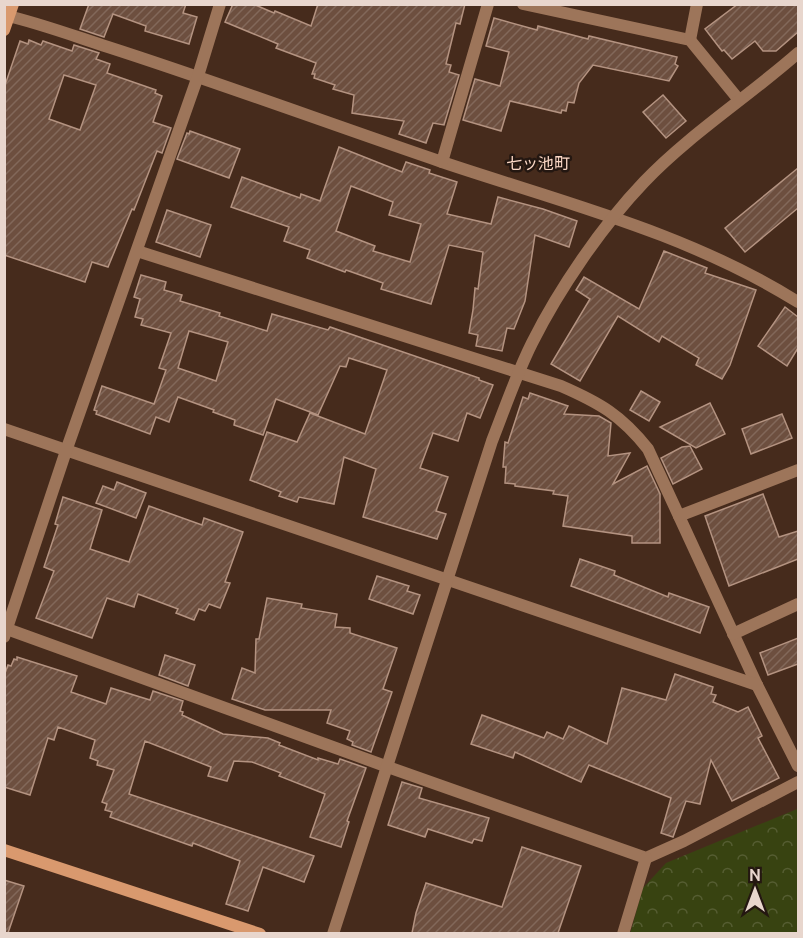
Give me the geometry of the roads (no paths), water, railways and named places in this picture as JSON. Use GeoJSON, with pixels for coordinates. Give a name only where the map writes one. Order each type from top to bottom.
{"type":"FeatureCollection","features":[{"type":"Feature","properties":{"kind":"street"},"geometry":{"type":"LineString","coordinates":[[220,4],[198,76],[66,451],[6,633],[646,858],[798,782]]}},
{"type":"Feature","properties":{"kind":"street"},"geometry":{"type":"LineString","coordinates":[[442,162],[488,4]]}},
{"type":"Feature","properties":{"kind":"street"},"geometry":{"type":"LineString","coordinates":[[523,4],[690,40],[739,100]]}},
{"type":"Feature","properties":{"kind":"street"},"geometry":{"type":"LineString","coordinates":[[690,40],[698,4]]}},
{"type":"Feature","properties":{"kind":"street"},"geometry":{"type":"LineString","coordinates":[[4,30],[9,12],[442,162],[615,218],[694,247],[762,279],[798,302]]}},
{"type":"Feature","properties":{"kind":"street"},"geometry":{"type":"LineString","coordinates":[[333,933],[492,441],[519,372],[545,318],[575,270],[643,183],[739,100],[762,84],[798,53]]}},
{"type":"Feature","properties":{"kind":"street"},"geometry":{"type":"LineString","coordinates":[[137,250],[561,386],[595,400],[619,418],[648,449],[757,685],[798,766]]}},
{"type":"Feature","properties":{"kind":"street"},"geometry":{"type":"LineString","coordinates":[[4,429],[757,685]]}},
{"type":"Feature","properties":{"kind":"street"},"geometry":{"type":"LineString","coordinates":[[679,516],[798,470]]}},
{"type":"Feature","properties":{"kind":"street"},"geometry":{"type":"LineString","coordinates":[[733,634],[798,604]]}},
{"type":"Feature","properties":{"kind":"street"},"geometry":{"type":"LineString","coordinates":[[4,850],[260,933]]}},
{"type":"Feature","properties":{"kind":"street"},"geometry":{"type":"LineString","coordinates":[[623,933],[646,858]]}},
{"type":"Feature","properties":{"kind":"district","name":"七ッ池町"},"geometry":{"type":"Point","coordinates":[538,163]}}]}
